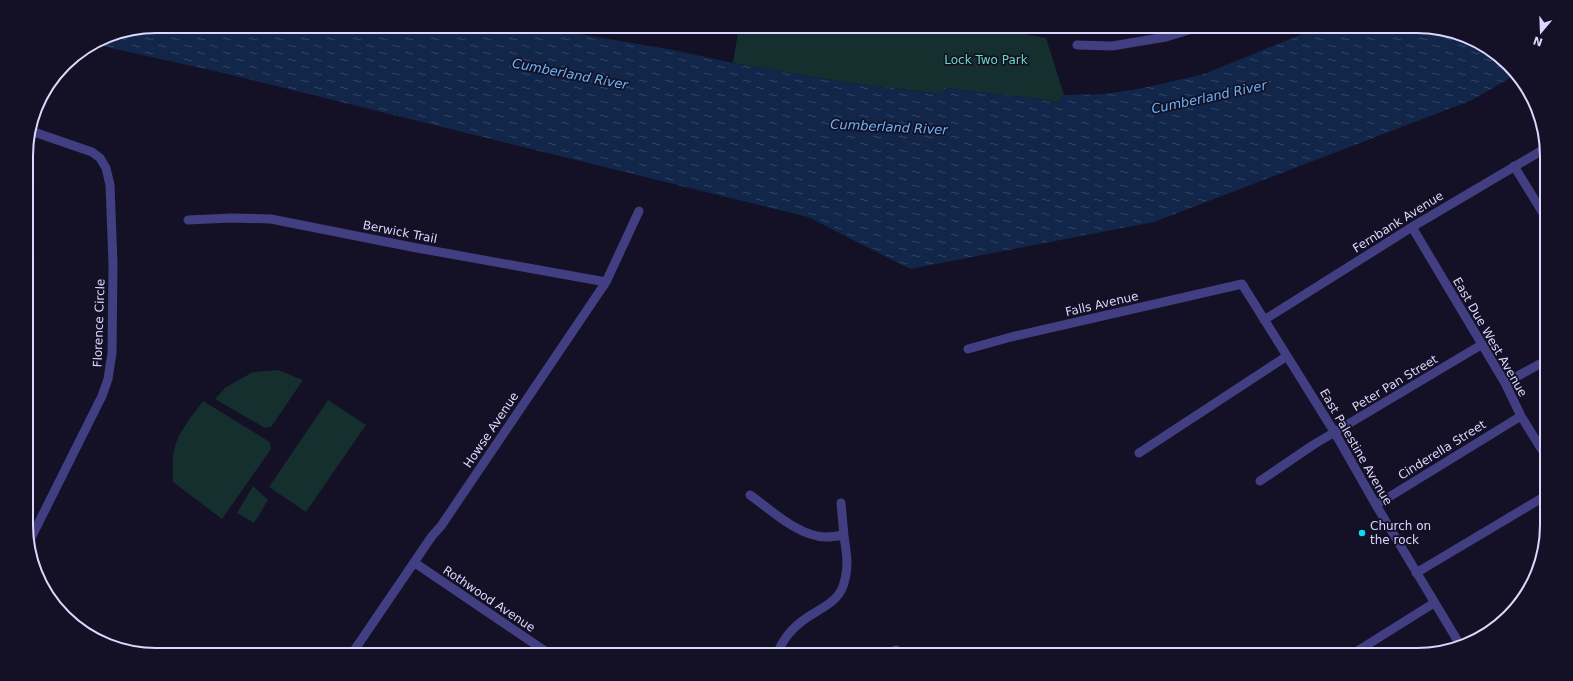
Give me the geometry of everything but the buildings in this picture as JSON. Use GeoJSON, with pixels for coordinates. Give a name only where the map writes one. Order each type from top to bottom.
{"type":"FeatureCollection","features":[{"type":"Feature","properties":{"kind":"street"},"geometry":{"type":"LineString","coordinates":[[1077,45],[1112,46],[1166,37],[1179,33]]}},
{"type":"Feature","properties":{"kind":"street","name":"Florence Circle"},"geometry":{"type":"LineString","coordinates":[[34,533],[102,396],[108,379],[112,353],[113,264],[110,185],[106,168],[100,158],[79,148],[35,133]]}},
{"type":"Feature","properties":{"kind":"street","name":"Fernbank Avenue"},"geometry":{"type":"LineString","coordinates":[[1264,320],[1412,227],[1540,152]]}},
{"type":"Feature","properties":{"kind":"street"},"geometry":{"type":"LineString","coordinates":[[1514,166],[1540,208]]}},
{"type":"Feature","properties":{"kind":"street","name":"Howse Avenue"},"geometry":{"type":"LineString","coordinates":[[356,648],[606,282],[639,211]]}},
{"type":"Feature","properties":{"kind":"street","name":"Berwick Trail"},"geometry":{"type":"LineString","coordinates":[[188,220],[231,218],[271,219],[423,249],[606,282]]}},
{"type":"Feature","properties":{"kind":"street","name":"East Due West Avenue"},"geometry":{"type":"LineString","coordinates":[[1412,227],[1505,383],[1521,416],[1540,447]]}},
{"type":"Feature","properties":{"kind":"street","name":"East Palestine Avenue"},"geometry":{"type":"LineString","coordinates":[[1242,285],[1335,433],[1416,573],[1458,641]]}},
{"type":"Feature","properties":{"kind":"street","name":"Falls Avenue"},"geometry":{"type":"LineString","coordinates":[[968,350],[1018,335],[1242,285]]}},
{"type":"Feature","properties":{"kind":"street","name":"Peter Pan Street"},"geometry":{"type":"LineString","coordinates":[[1260,481],[1313,445],[1481,345]]}},
{"type":"Feature","properties":{"kind":"street"},"geometry":{"type":"LineString","coordinates":[[1139,453],[1287,356]]}},
{"type":"Feature","properties":{"kind":"street"},"geometry":{"type":"LineString","coordinates":[[1505,383],[1540,363]]}},
{"type":"Feature","properties":{"kind":"street","name":"Cinderella Street"},"geometry":{"type":"LineString","coordinates":[[1376,505],[1521,416]]}},
{"type":"Feature","properties":{"kind":"street"},"geometry":{"type":"LineString","coordinates":[[750,495],[783,520],[804,531],[825,537],[844,535]]}},
{"type":"Feature","properties":{"kind":"street"},"geometry":{"type":"LineString","coordinates":[[1416,573],[1540,499]]}},
{"type":"Feature","properties":{"kind":"street"},"geometry":{"type":"LineString","coordinates":[[779,648],[791,630],[805,618],[832,602],[841,592],[848,564],[841,503]]}},
{"type":"Feature","properties":{"kind":"street","name":"Rothwood Avenue"},"geometry":{"type":"LineString","coordinates":[[415,563],[541,648]]}},
{"type":"Feature","properties":{"kind":"street"},"geometry":{"type":"LineString","coordinates":[[1362,648],[1434,603]]}},
{"type":"Feature","properties":{"kind":"green space","name":"Lock Two Park"},"geometry":{"type":"Polygon","coordinates":[[[738,33],[1019,33],[1046,38],[1064,95],[1058,103],[1041,99],[944,88],[942,94],[844,82],[733,63],[738,33]]]}},
{"type":"Feature","properties":{"kind":"green space"},"geometry":{"type":"Polygon","coordinates":[[[278,370],[303,380],[271,427],[265,428],[215,399],[226,387],[253,372],[278,370]]]}},
{"type":"Feature","properties":{"kind":"green space"},"geometry":{"type":"Polygon","coordinates":[[[328,400],[366,425],[306,512],[269,487],[328,400]]]}},
{"type":"Feature","properties":{"kind":"green space"},"geometry":{"type":"Polygon","coordinates":[[[203,401],[270,442],[271,449],[222,519],[173,482],[173,458],[176,443],[186,424],[203,401]]]}},
{"type":"Feature","properties":{"kind":"green space"},"geometry":{"type":"Polygon","coordinates":[[[253,486],[268,500],[254,523],[237,513],[253,486]]]}},
{"type":"Feature","properties":{"kind":"water","name":"Cumberland River"},"geometry":{"type":"Polygon","coordinates":[[[156,33],[573,33],[844,82],[941,94],[944,88],[1041,99],[1058,103],[1064,95],[1105,94],[1143,88],[1204,74],[1305,33],[1417,33],[1441,35],[1464,42],[1492,58],[1511,77],[1472,100],[1154,222],[910,269],[808,217],[219,72],[102,46],[109,42],[132,35],[156,33]]]}},
{"type":"Feature","properties":{"kind":"place","name":"Church on the rock"},"geometry":{"type":"Point","coordinates":[1362,533]}}]}
